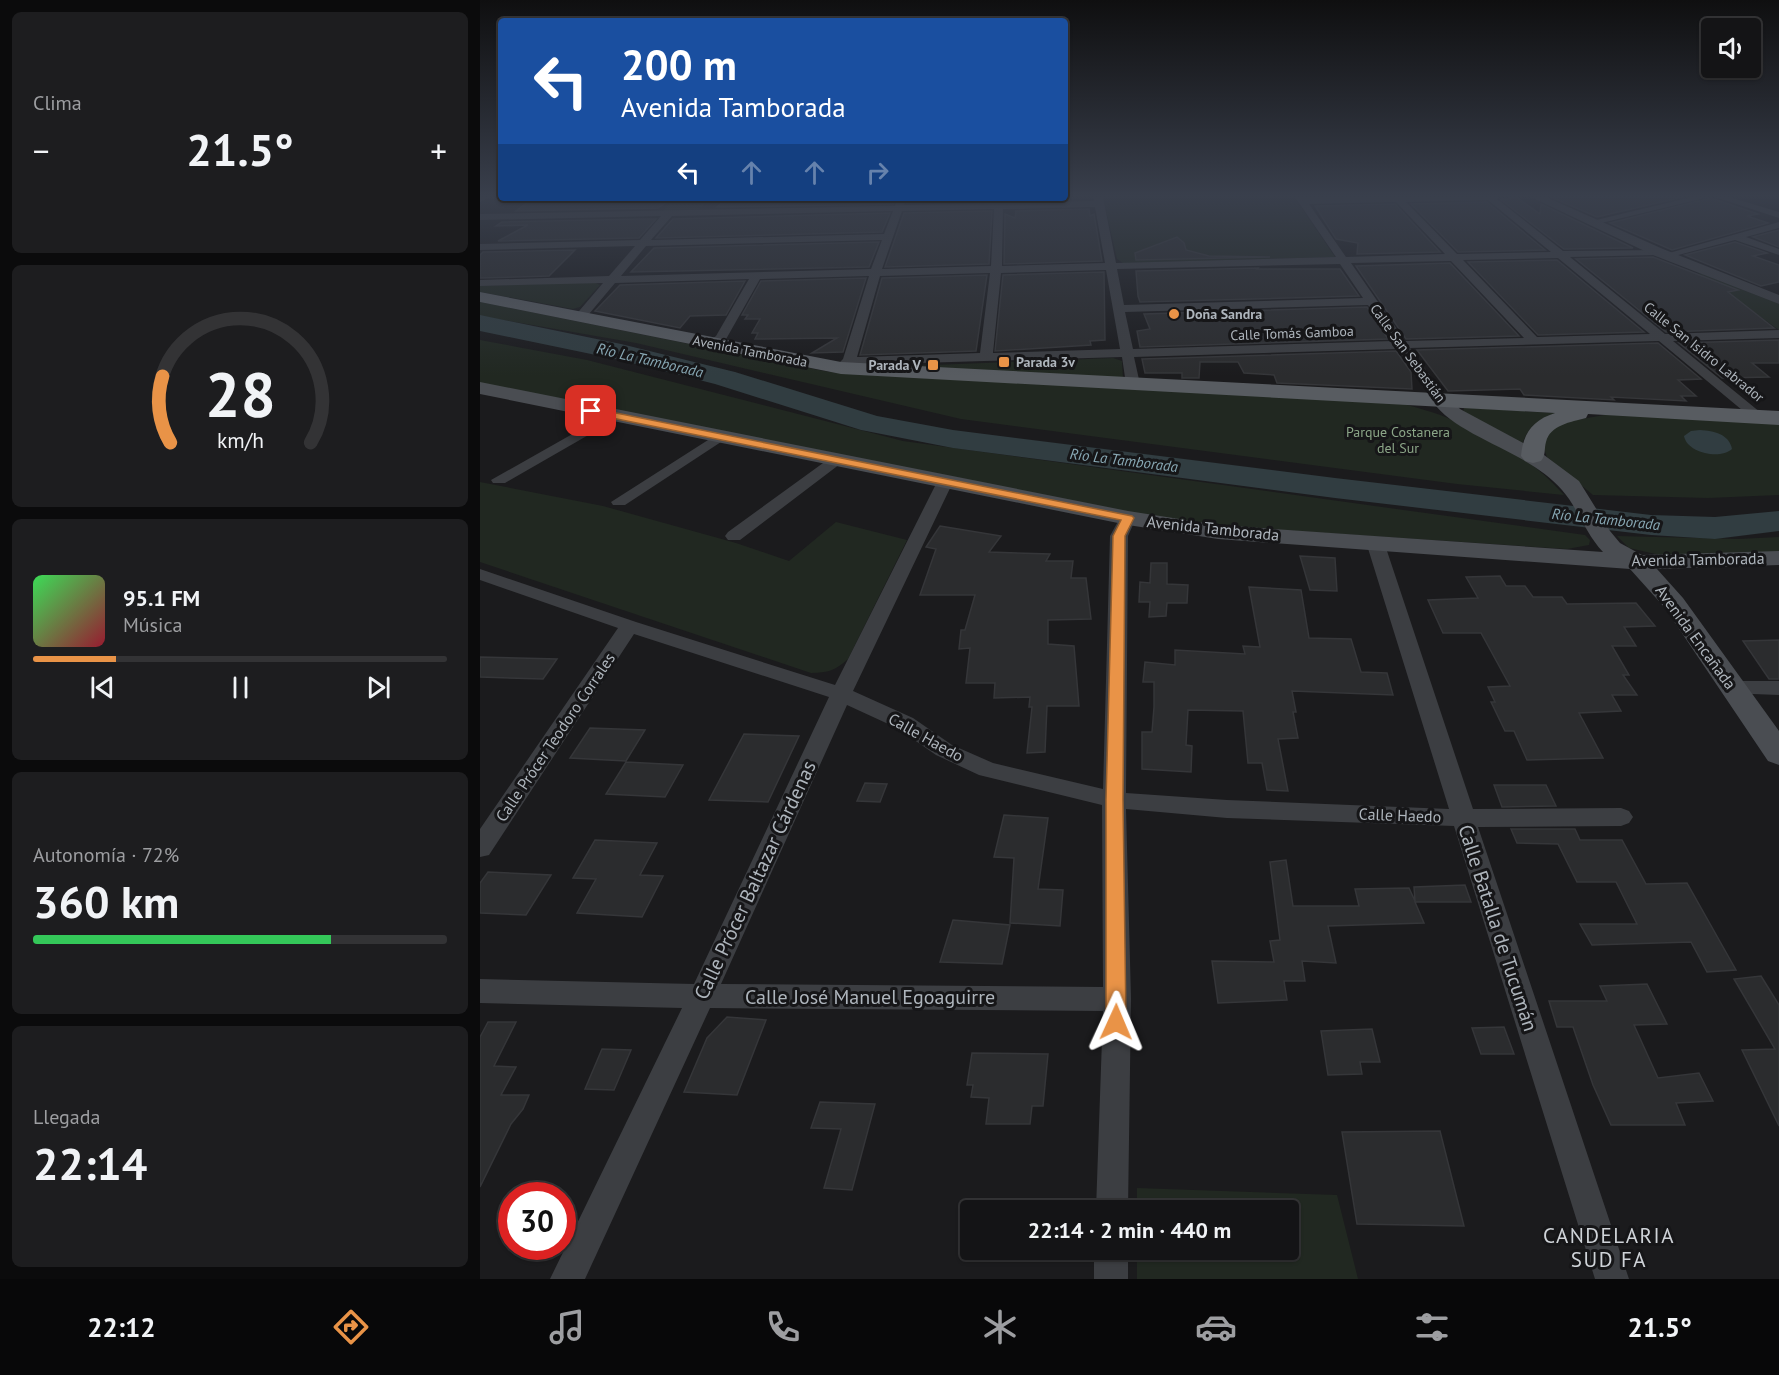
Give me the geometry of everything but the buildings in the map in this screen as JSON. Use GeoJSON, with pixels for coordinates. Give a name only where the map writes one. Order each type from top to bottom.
{"type":"FeatureCollection","features":[{"type":"Feature","properties":{"kind":"main road","name":"Avenida Tamborada"},"geometry":{"type":"LineString","coordinates":[[480,297],[712,344],[845,365],[1133,384],[1769,417]]}},
{"type":"Feature","properties":{"kind":"main road","name":"Avenida Tamborada"},"geometry":{"type":"LineString","coordinates":[[480,388],[835,461],[1128,518],[1218,532],[1637,562],[1779,558]]}},
{"type":"Feature","properties":{"kind":"main road","name":"Calle San Sebastián"},"geometry":{"type":"LineString","coordinates":[[1442,400],[1453,414],[1533,456],[1560,476],[1577,495],[1600,535]]}},
{"type":"Feature","properties":{"kind":"main road"},"geometry":{"type":"LineString","coordinates":[[1533,456],[1534,436],[1542,427],[1556,419],[1593,409]]}},
{"type":"Feature","properties":{"kind":"main road","name":"Avenida Encañada"},"geometry":{"type":"LineString","coordinates":[[1600,535],[1612,548],[1637,562],[1674,603],[1779,754]]}},
{"type":"Feature","properties":{"kind":"street"},"geometry":{"type":"LineString","coordinates":[[580,317],[632,257]]}},
{"type":"Feature","properties":{"kind":"street"},"geometry":{"type":"LineString","coordinates":[[845,365],[881,257]]}},
{"type":"Feature","properties":{"kind":"street"},"geometry":{"type":"LineString","coordinates":[[986,357],[997,257]]}},
{"type":"Feature","properties":{"kind":"street"},"geometry":{"type":"LineString","coordinates":[[1111,257],[1133,384]]}},
{"type":"Feature","properties":{"kind":"street","name":"Calle San Sebastián"},"geometry":{"type":"LineString","coordinates":[[1341,257],[1370,301],[1442,400]]}},
{"type":"Feature","properties":{"kind":"street"},"geometry":{"type":"LineString","coordinates":[[1454,257],[1534,341]]}},
{"type":"Feature","properties":{"kind":"street"},"geometry":{"type":"LineString","coordinates":[[480,283],[1516,257]]}},
{"type":"Feature","properties":{"kind":"street","name":"Calle San Isidro Labrador"},"geometry":{"type":"LineString","coordinates":[[1562,257],[1663,338],[1769,417]]}},
{"type":"Feature","properties":{"kind":"street"},"geometry":{"type":"LineString","coordinates":[[1669,257],[1779,300]]}},
{"type":"Feature","properties":{"kind":"street"},"geometry":{"type":"LineString","coordinates":[[712,344],[721,338],[756,276]]}},
{"type":"Feature","properties":{"kind":"street"},"geometry":{"type":"LineString","coordinates":[[1120,309],[1370,301]]}},
{"type":"Feature","properties":{"kind":"street","name":"Calle Tomás Gamboa"},"geometry":{"type":"LineString","coordinates":[[845,365],[986,357],[1779,334]]}},
{"type":"Feature","properties":{"kind":"street"},"geometry":{"type":"LineString","coordinates":[[499,480],[613,416]]}},
{"type":"Feature","properties":{"kind":"street"},"geometry":{"type":"LineString","coordinates":[[619,502],[719,437]]}},
{"type":"Feature","properties":{"kind":"street"},"geometry":{"type":"LineString","coordinates":[[734,536],[835,461]]}},
{"type":"Feature","properties":{"kind":"street","name":"Calle Prócer Baltazar Cárdenas"},"geometry":{"type":"LineString","coordinates":[[567,1279],[702,996],[841,694],[945,482]]}},
{"type":"Feature","properties":{"kind":"street"},"geometry":{"type":"LineString","coordinates":[[1112,1200],[1117,999],[1114,800],[1119,536],[1128,518]]}},
{"type":"Feature","properties":{"kind":"street","name":"Calle Batalla de Tucumán"},"geometry":{"type":"LineString","coordinates":[[1375,542],[1612,1279]]}},
{"type":"Feature","properties":{"kind":"street","name":"Calle Haedo"},"geometry":{"type":"LineString","coordinates":[[480,574],[629,626],[841,694],[905,723],[944,750],[987,769],[1114,800],[1227,809],[1462,818],[1621,817]]}},
{"type":"Feature","properties":{"kind":"street","name":"Calle Prócer Teodoro Corrales"},"geometry":{"type":"LineString","coordinates":[[480,848],[629,626]]}},
{"type":"Feature","properties":{"kind":"street"},"geometry":{"type":"LineString","coordinates":[[1733,688],[1779,688]]}},
{"type":"Feature","properties":{"kind":"street","name":"Calle José Manuel Egoaguirre"},"geometry":{"type":"LineString","coordinates":[[480,991],[702,996],[1117,999]]}},
{"type":"Feature","properties":{"kind":"street"},"geometry":{"type":"LineString","coordinates":[[1111,1260],[1111,1279]]}},
{"type":"Feature","properties":{"kind":"green space"},"geometry":{"type":"Polygon","coordinates":[[[1116,257],[1335,257],[1123,263],[1116,257]]]}},
{"type":"Feature","properties":{"kind":"green space"},"geometry":{"type":"Polygon","coordinates":[[[1697,272],[1779,304],[1779,330],[1697,272]]]}},
{"type":"Feature","properties":{"kind":"green space"},"geometry":{"type":"Polygon","coordinates":[[[594,282],[600,285],[580,307],[573,309],[480,292],[480,286],[594,282]]]}},
{"type":"Feature","properties":{"kind":"green space","name":"Parque Costanera del Sur"},"geometry":{"type":"Polygon","coordinates":[[[480,302],[829,372],[1399,403],[1444,417],[1488,436],[1529,462],[1564,495],[1457,484],[961,419],[636,343],[480,316],[480,302]]]}},
{"type":"Feature","properties":{"kind":"green space","name":"Parque Costanera del Sur"},"geometry":{"type":"Polygon","coordinates":[[[480,340],[587,360],[903,441],[1585,535],[1590,540],[1589,545],[1567,549],[1219,526],[1175,521],[480,383],[480,340]]]}},
{"type":"Feature","properties":{"kind":"green space"},"geometry":{"type":"Polygon","coordinates":[[[1113,358],[1122,361],[1123,378],[878,367],[1113,358]]]}},
{"type":"Feature","properties":{"kind":"green space","name":"Parque Costanera del Sur"},"geometry":{"type":"Polygon","coordinates":[[[1464,408],[1556,413],[1535,424],[1527,433],[1522,444],[1463,412],[1464,408]]]}},
{"type":"Feature","properties":{"kind":"green space"},"geometry":{"type":"Polygon","coordinates":[[[1610,414],[1779,422],[1779,495],[1708,498],[1593,495],[1547,457],[1543,446],[1544,435],[1559,423],[1610,414]]]}},
{"type":"Feature","properties":{"kind":"green space"},"geometry":{"type":"Polygon","coordinates":[[[480,482],[603,506],[736,543],[789,561],[836,522],[907,540],[848,659],[831,670],[811,673],[480,562],[480,482]]]}},
{"type":"Feature","properties":{"kind":"green space"},"geometry":{"type":"Polygon","coordinates":[[[1617,536],[1738,539],[1779,537],[1779,552],[1660,555],[1629,548],[1617,536]]]}},
{"type":"Feature","properties":{"kind":"green space"},"geometry":{"type":"Polygon","coordinates":[[[1137,1188],[1337,1195],[1358,1279],[1137,1279],[1137,1260],[1299,1260],[1299,1200],[1137,1200],[1137,1188]]]}},
{"type":"Feature","properties":{"kind":"shaded area"},"geometry":{"type":"Polygon","coordinates":[[[1691,431],[1715,432],[1724,437],[1732,449],[1720,454],[1712,454],[1691,447],[1684,436],[1691,431]]]}},
{"type":"Feature","properties":{"kind":"waterway","name":"Río La Tamborada"},"geometry":{"type":"LineString","coordinates":[[480,323],[621,352],[725,378],[872,424],[953,439],[1335,488],[1651,525],[1715,528],[1779,521]]}},
{"type":"Feature","properties":{"kind":"place","name":"Doña Sandra"},"geometry":{"type":"Point","coordinates":[1174,314]}},
{"type":"Feature","properties":{"kind":"place","name":"Parada 3v"},"geometry":{"type":"Point","coordinates":[1004,362]}},
{"type":"Feature","properties":{"kind":"place","name":"Parada V"},"geometry":{"type":"Point","coordinates":[933,365]}},
{"type":"Feature","properties":{"kind":"district","name":"CANDELARIA SUD FA"},"geometry":{"type":"Point","coordinates":[1609,1247]}},
{"type":"Feature","properties":{"kind":"route"},"geometry":{"type":"LineString","coordinates":[[591,411],[1128,518],[1119,536],[1114,800],[1116,1022]]}}]}
